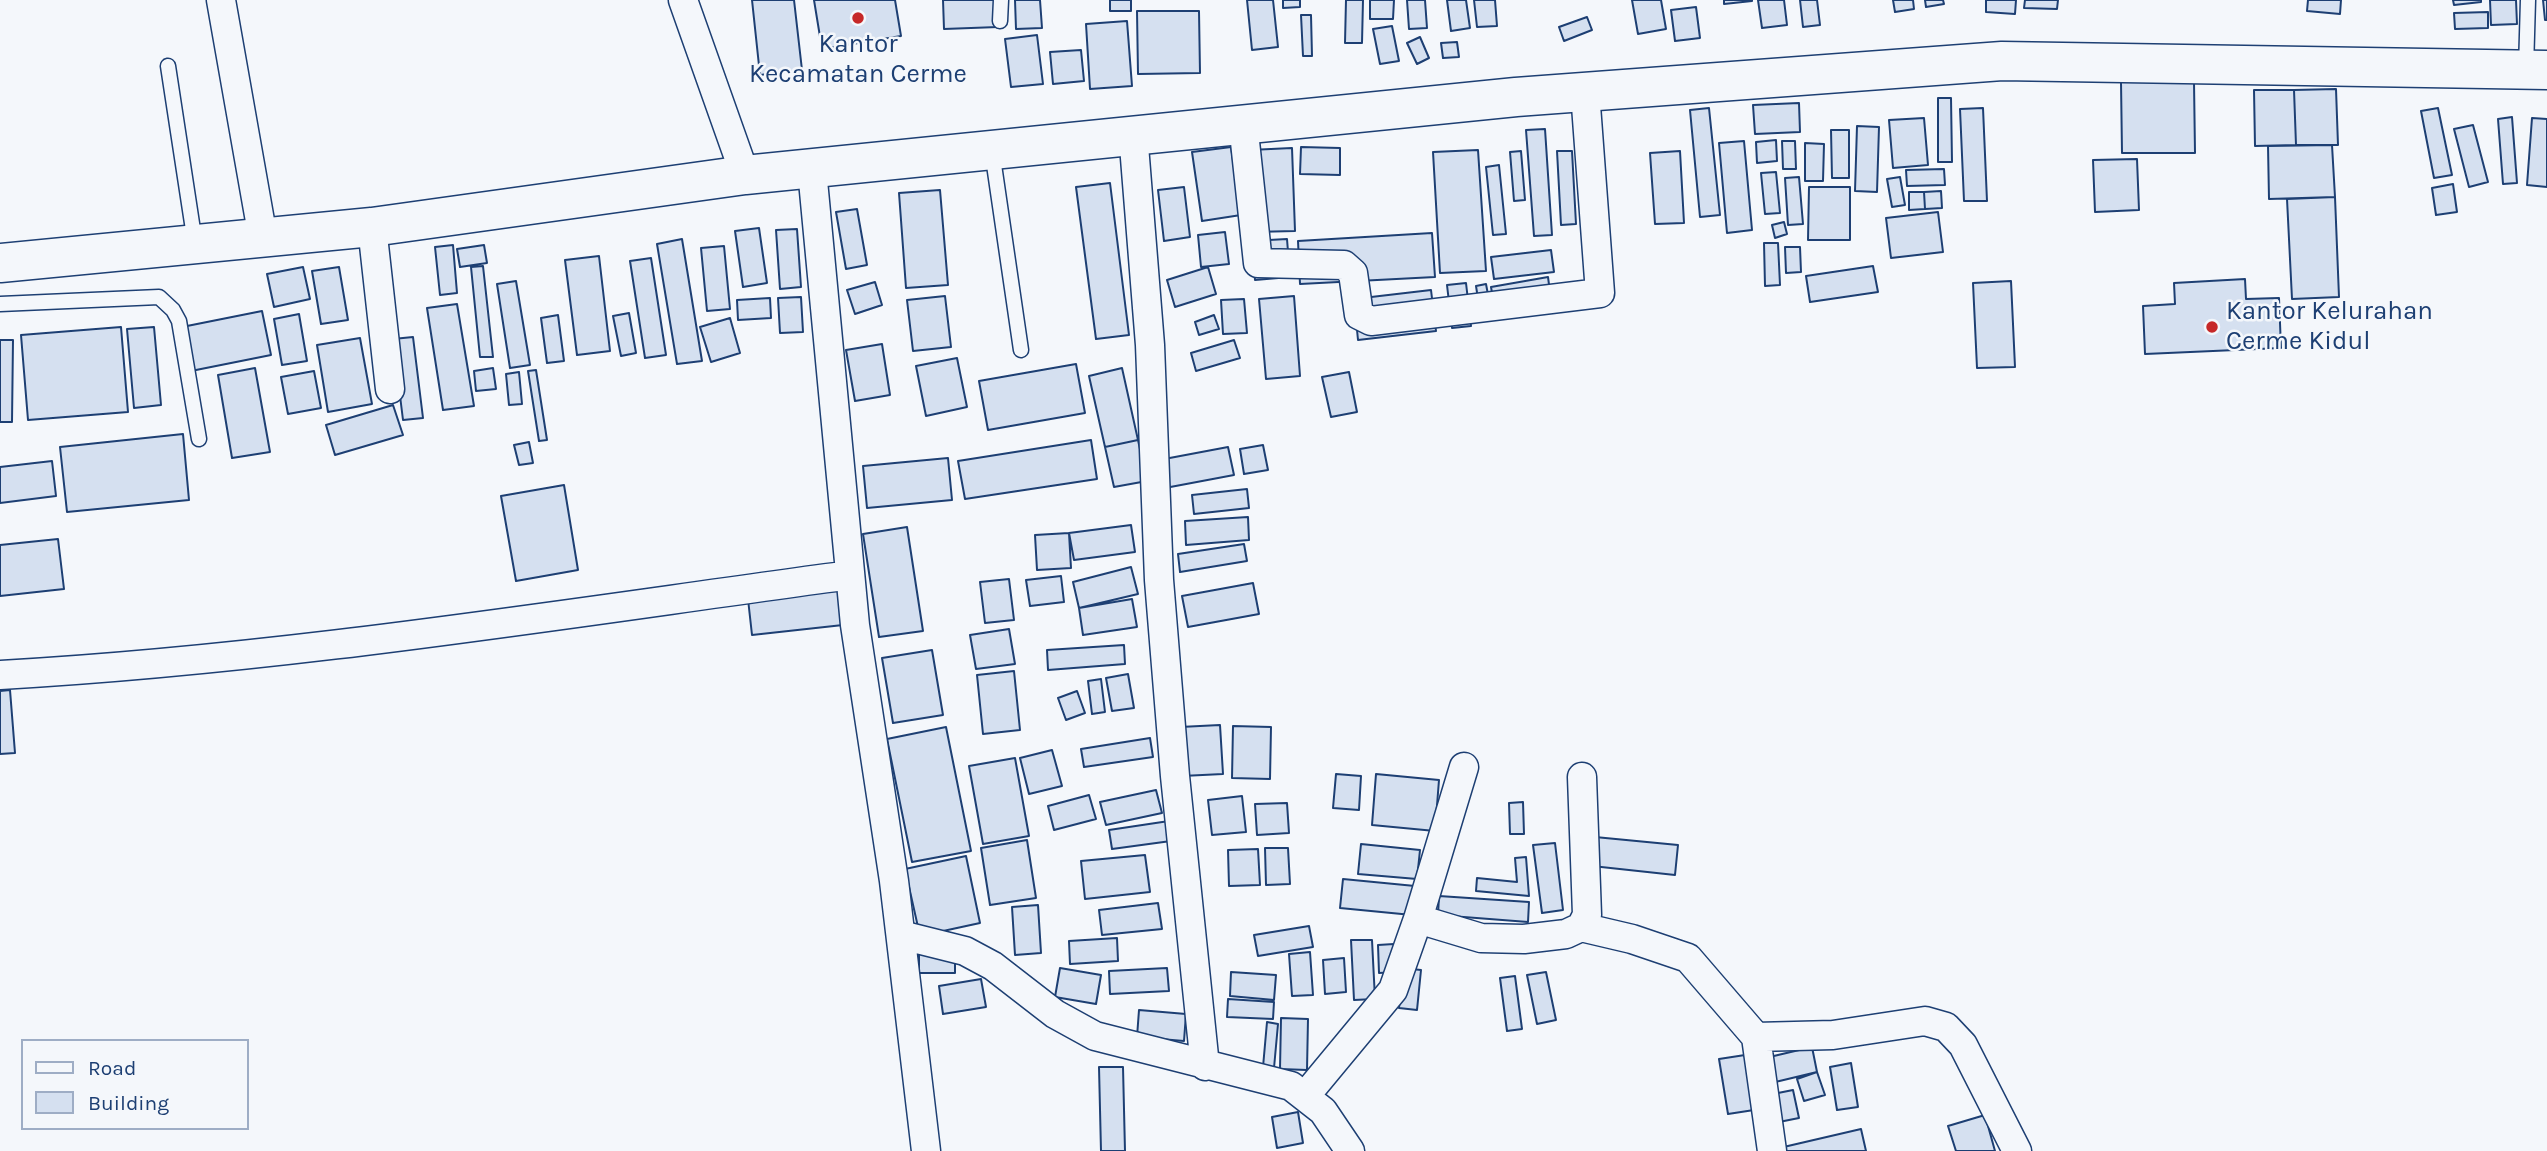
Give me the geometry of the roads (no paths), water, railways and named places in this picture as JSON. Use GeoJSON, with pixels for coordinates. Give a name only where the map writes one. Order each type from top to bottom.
{"type":"FeatureCollection","features":[{"type":"Feature","properties":{"kind":"highway"},"geometry":{"type":"LineString","coordinates":[[0,263],[372,227],[745,175],[1243,123],[1585,92],[2002,61],[2537,69]]}},
{"type":"Feature","properties":{"kind":"street"},"geometry":{"type":"LineString","coordinates":[[221,0],[263,238]]}},
{"type":"Feature","properties":{"kind":"street"},"geometry":{"type":"LineString","coordinates":[[683,0],[745,175]]}},
{"type":"Feature","properties":{"kind":"street"},"geometry":{"type":"LineString","coordinates":[[1243,123],[1258,263],[1344,265],[1353,274],[1359,315],[1371,321],[1600,293],[1585,92]]}},
{"type":"Feature","properties":{"kind":"street"},"geometry":{"type":"LineString","coordinates":[[1133,134],[1150,345],[1159,580],[1175,776],[1205,1066]]}},
{"type":"Feature","properties":{"kind":"street"},"geometry":{"type":"LineString","coordinates":[[812,170],[855,625],[901,935],[926,1151]]}},
{"type":"Feature","properties":{"kind":"street"},"geometry":{"type":"LineString","coordinates":[[372,227],[390,389]]}},
{"type":"Feature","properties":{"kind":"street"},"geometry":{"type":"LineString","coordinates":[[0,675],[103,669],[394,639],[850,575]]}},
{"type":"Feature","properties":{"kind":"street"},"geometry":{"type":"LineString","coordinates":[[1306,1095],[1393,990],[1418,919],[1464,768]]}},
{"type":"Feature","properties":{"kind":"street"},"geometry":{"type":"LineString","coordinates":[[1581,927],[1587,915],[1582,778]]}},
{"type":"Feature","properties":{"kind":"street"},"geometry":{"type":"LineString","coordinates":[[1418,919],[1481,938],[1524,939],[1566,934],[1581,927],[1632,939],[1688,958],[1756,1037],[1772,1151]]}},
{"type":"Feature","properties":{"kind":"street"},"geometry":{"type":"LineString","coordinates":[[901,935],[965,951],[993,966],[1055,1014],[1095,1036],[1291,1086],[1306,1095],[1323,1111],[1350,1151]]}},
{"type":"Feature","properties":{"kind":"street"},"geometry":{"type":"LineString","coordinates":[[1756,1037],[1833,1035],[1925,1021],[1946,1027],[1963,1045],[2017,1151]]}},
{"type":"Feature","properties":{"kind":"lane"},"geometry":{"type":"LineString","coordinates":[[1000,0],[1000,21]]}},
{"type":"Feature","properties":{"kind":"lane"},"geometry":{"type":"LineString","coordinates":[[2528,0],[2537,69]]}},
{"type":"Feature","properties":{"kind":"lane"},"geometry":{"type":"LineString","coordinates":[[168,66],[195,244]]}},
{"type":"Feature","properties":{"kind":"lane"},"geometry":{"type":"LineString","coordinates":[[992,149],[1021,350]]}},
{"type":"Feature","properties":{"kind":"lane"},"geometry":{"type":"LineString","coordinates":[[0,304],[159,297],[173,310],[179,321],[199,439]]}},
{"type":"Feature","properties":{"kind":"place","name":"Kantor Kecamatan Cerme"},"geometry":{"type":"Point","coordinates":[858,18]}},
{"type":"Feature","properties":{"kind":"place","name":"Kantor Kelurahan Cerme Kidul"},"geometry":{"type":"Point","coordinates":[2212,327]}}]}
